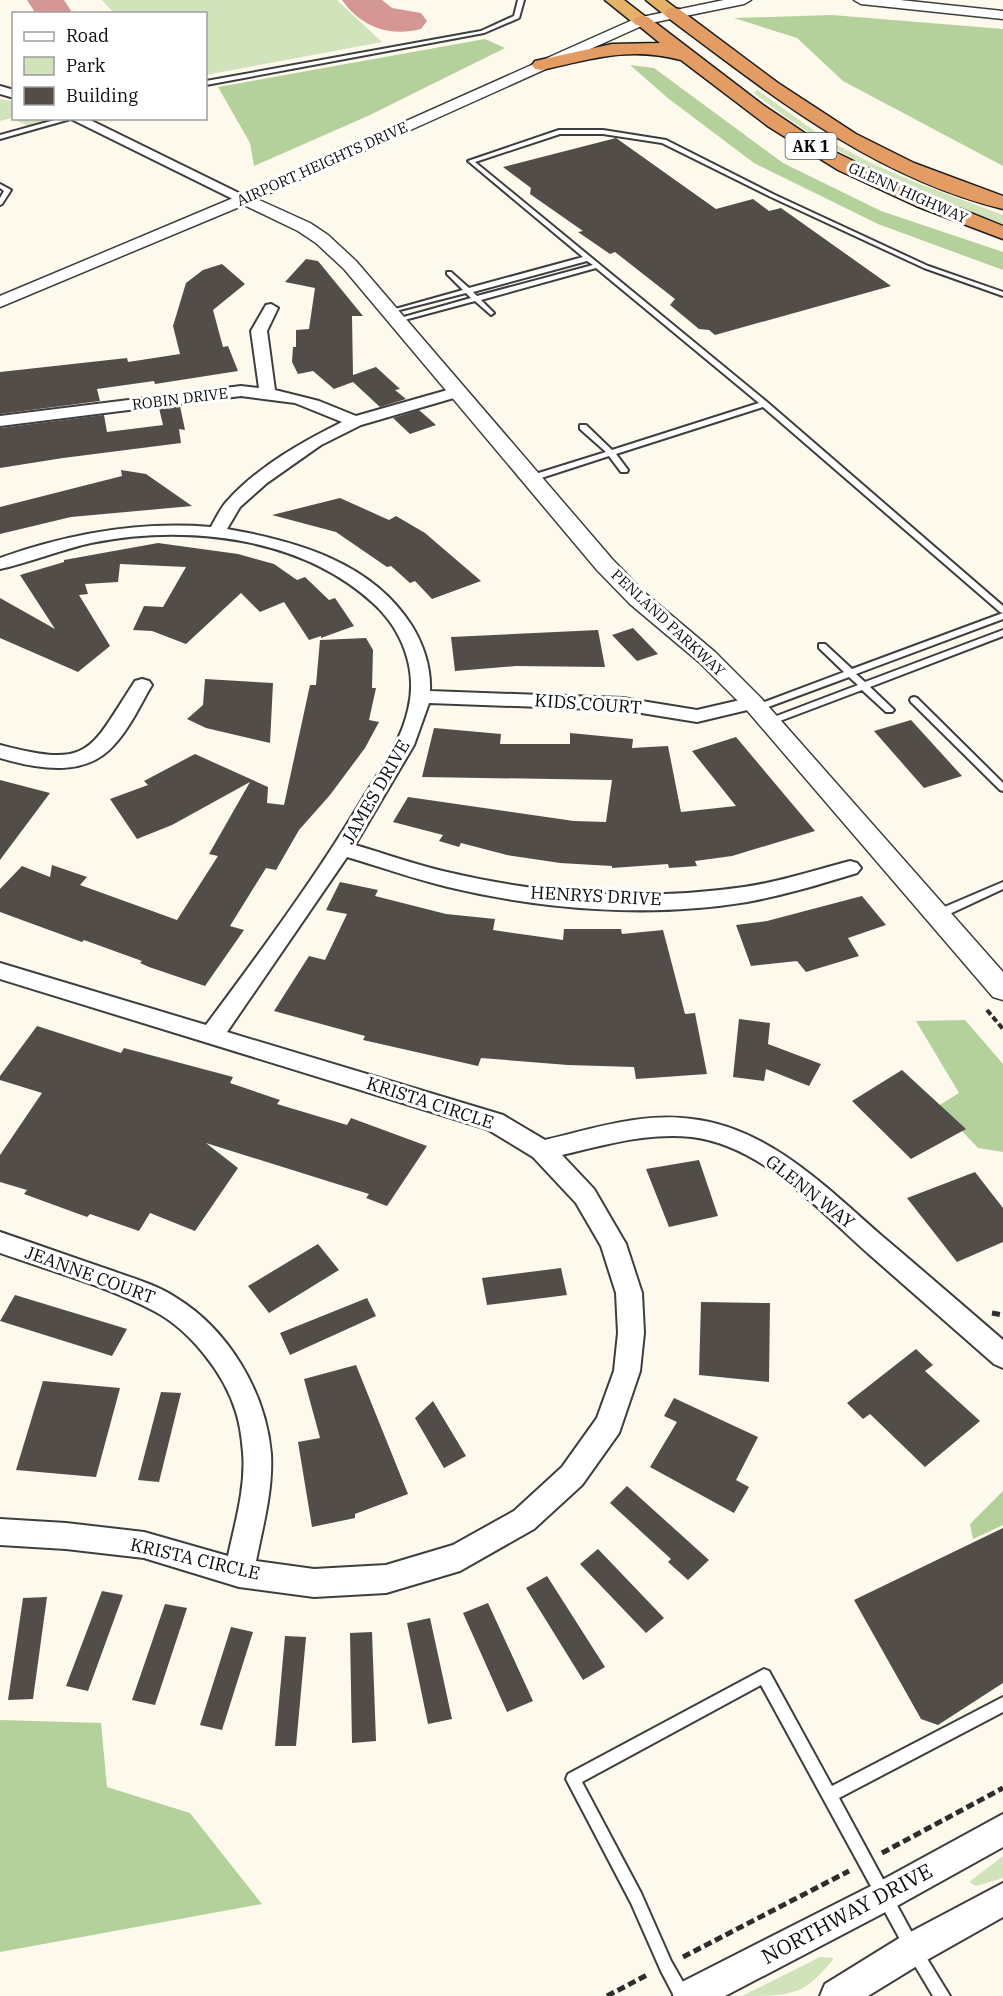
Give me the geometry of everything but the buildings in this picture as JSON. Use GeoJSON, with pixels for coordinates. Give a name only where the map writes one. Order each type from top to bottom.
{"type":"FeatureCollection","features":[{"type":"Feature","properties":{"kind":"highway","name":"AK 1"},"geometry":{"type":"LineString","coordinates":[[613,0],[642,21]]}},
{"type":"Feature","properties":{"kind":"highway","name":"AK 1"},"geometry":{"type":"LineString","coordinates":[[654,0],[673,13]]}},
{"type":"Feature","properties":{"kind":"highway","name":"GLENN HIGHWAY"},"geometry":{"type":"LineString","coordinates":[[673,13],[812,115],[875,152],[938,181],[1003,203]]}},
{"type":"Feature","properties":{"kind":"highway","name":"GLENN HIGHWAY"},"geometry":{"type":"LineString","coordinates":[[642,21],[797,137],[846,166],[912,198],[1003,233]]}},
{"type":"Feature","properties":{"kind":"highway"},"geometry":{"type":"LineString","coordinates":[[540,65],[630,48],[662,49],[691,59]]}},
{"type":"Feature","properties":{"kind":"street","name":"AIRPORT HEIGHTS DRIVE"},"geometry":{"type":"LineString","coordinates":[[0,302],[244,199],[642,21],[744,0]]}},
{"type":"Feature","properties":{"kind":"street"},"geometry":{"type":"LineString","coordinates":[[861,0],[1003,15]]}},
{"type":"Feature","properties":{"kind":"street"},"geometry":{"type":"LineString","coordinates":[[77,120],[244,199]]}},
{"type":"Feature","properties":{"kind":"street","name":"PENLAND PARKWAY"},"geometry":{"type":"LineString","coordinates":[[244,199],[304,227],[322,239],[350,265],[605,565],[638,599],[707,657],[760,711],[1003,990]]}},
{"type":"Feature","properties":{"kind":"street"},"geometry":{"type":"LineString","coordinates":[[267,392],[259,330],[271,308]]}},
{"type":"Feature","properties":{"kind":"street","name":"ROBIN DRIVE"},"geometry":{"type":"LineString","coordinates":[[0,421],[241,391],[267,392],[324,406],[355,422]]}},
{"type":"Feature","properties":{"kind":"street"},"geometry":{"type":"LineString","coordinates":[[217,531],[233,504],[261,478],[315,442],[355,422],[458,392]]}},
{"type":"Feature","properties":{"kind":"street","name":"JAMES DRIVE"},"geometry":{"type":"LineString","coordinates":[[0,564],[30,553],[107,535],[147,530],[217,531],[293,547],[333,564],[367,585],[399,617],[418,658],[420,698],[408,740],[344,849],[212,1035]]}},
{"type":"Feature","properties":{"kind":"street"},"geometry":{"type":"LineString","coordinates":[[0,751],[39,761],[64,763],[88,756],[107,742],[142,685]]}},
{"type":"Feature","properties":{"kind":"street","name":"KIDS COURT"},"geometry":{"type":"LineString","coordinates":[[420,698],[604,702],[697,716],[760,711]]}},
{"type":"Feature","properties":{"kind":"street","name":"HENRYS DRIVE"},"geometry":{"type":"LineString","coordinates":[[344,849],[461,883],[556,897],[633,901],[699,899],[783,887],[850,868]]}},
{"type":"Feature","properties":{"kind":"street","name":"KRISTA CIRCLE"},"geometry":{"type":"LineString","coordinates":[[0,971],[495,1122],[542,1150],[585,1196],[613,1244],[629,1293],[631,1333],[627,1371],[609,1424],[572,1476],[524,1520],[460,1557],[386,1579],[314,1583],[239,1573],[144,1545],[66,1536],[0,1532]]}},
{"type":"Feature","properties":{"kind":"street","name":"GLENN WAY"},"geometry":{"type":"LineString","coordinates":[[542,1150],[639,1130],[675,1127],[712,1131],[746,1144],[790,1171],[1003,1356]]}},
{"type":"Feature","properties":{"kind":"street","name":"JEANNE COURT"},"geometry":{"type":"LineString","coordinates":[[0,1242],[118,1284],[165,1304],[205,1335],[233,1375],[250,1412],[257,1454],[255,1497],[239,1573]]}},
{"type":"Feature","properties":{"kind":"street","name":"NORTHWAY DRIVE"},"geometry":{"type":"LineString","coordinates":[[690,1996],[884,1896],[1003,1830]]}},
{"type":"Feature","properties":{"kind":"street"},"geometry":{"type":"LineString","coordinates":[[837,1996],[913,1949],[1003,1899]]}},
{"type":"Feature","properties":{"kind":"lane"},"geometry":{"type":"LineString","coordinates":[[207,83],[482,32],[517,17],[521,0]]}},
{"type":"Feature","properties":{"kind":"lane"},"geometry":{"type":"LineString","coordinates":[[0,137],[65,120]]}},
{"type":"Feature","properties":{"kind":"lane"},"geometry":{"type":"LineString","coordinates":[[1003,294],[926,267],[773,196],[664,141],[603,132],[559,132],[471,161],[764,404],[1003,610]]}},
{"type":"Feature","properties":{"kind":"lane"},"geometry":{"type":"LineString","coordinates":[[0,186],[8,190],[0,203]]}},
{"type":"Feature","properties":{"kind":"lane"},"geometry":{"type":"LineString","coordinates":[[393,316],[469,289],[588,258]]}},
{"type":"Feature","properties":{"kind":"lane"},"geometry":{"type":"LineString","coordinates":[[393,316],[598,266]]}},
{"type":"Feature","properties":{"kind":"lane"},"geometry":{"type":"LineString","coordinates":[[449,273],[469,289],[491,313]]}},
{"type":"Feature","properties":{"kind":"lane"},"geometry":{"type":"LineString","coordinates":[[532,478],[764,404]]}},
{"type":"Feature","properties":{"kind":"lane"},"geometry":{"type":"LineString","coordinates":[[583,427],[611,453],[624,470]]}},
{"type":"Feature","properties":{"kind":"lane"},"geometry":{"type":"LineString","coordinates":[[760,711],[1003,616]]}},
{"type":"Feature","properties":{"kind":"lane"},"geometry":{"type":"LineString","coordinates":[[760,711],[864,686],[1003,633]]}},
{"type":"Feature","properties":{"kind":"lane"},"geometry":{"type":"LineString","coordinates":[[822,646],[889,710]]}},
{"type":"Feature","properties":{"kind":"lane"},"geometry":{"type":"LineString","coordinates":[[914,700],[1003,788]]}},
{"type":"Feature","properties":{"kind":"lane"},"geometry":{"type":"LineString","coordinates":[[939,914],[1003,885]]}},
{"type":"Feature","properties":{"kind":"lane"},"geometry":{"type":"LineString","coordinates":[[683,1996],[666,1965],[636,1898],[573,1779],[764,1676],[865,1863],[942,1996]]}},
{"type":"Feature","properties":{"kind":"lane"},"geometry":{"type":"LineString","coordinates":[[829,1795],[879,1767],[966,1726],[1003,1704]]}},
{"type":"Feature","properties":{"kind":"path"},"geometry":{"type":"LineString","coordinates":[[606,1996],[865,1863],[1003,1788]]}},
{"type":"Feature","properties":{"kind":"green space"},"geometry":{"type":"Polygon","coordinates":[[[102,0],[337,0],[382,42],[207,75],[207,12],[113,12],[102,0]]]}},
{"type":"Feature","properties":{"kind":"green space"},"geometry":{"type":"Polygon","coordinates":[[[832,15],[1003,29],[1003,166],[843,81],[797,38],[734,18],[832,15]]]}},
{"type":"Feature","properties":{"kind":"green space"},"geometry":{"type":"Polygon","coordinates":[[[485,39],[505,48],[370,115],[254,166],[250,143],[218,87],[485,39]]]}},
{"type":"Feature","properties":{"kind":"green space"},"geometry":{"type":"Polygon","coordinates":[[[630,65],[654,68],[783,163],[881,211],[1003,252],[1003,270],[878,224],[754,163],[669,99],[630,65]]]}},
{"type":"Feature","properties":{"kind":"green space"},"geometry":{"type":"Polygon","coordinates":[[[757,90],[826,139],[912,181],[1003,215],[1003,224],[904,185],[842,153],[783,115],[754,93],[757,90]]]}},
{"type":"Feature","properties":{"kind":"green space"},"geometry":{"type":"Polygon","coordinates":[[[0,99],[12,101],[12,118],[0,121],[0,99]]]}},
{"type":"Feature","properties":{"kind":"green space"},"geometry":{"type":"Polygon","coordinates":[[[15,120],[52,120],[30,127],[15,120]]]}},
{"type":"Feature","properties":{"kind":"green space"},"geometry":{"type":"Polygon","coordinates":[[[965,1020],[1003,1064],[1003,1152],[978,1148],[938,1106],[959,1093],[916,1021],[965,1020]]]}},
{"type":"Feature","properties":{"kind":"green space"},"geometry":{"type":"Polygon","coordinates":[[[1003,1491],[1003,1525],[973,1539],[970,1524],[1003,1491]]]}},
{"type":"Feature","properties":{"kind":"green space"},"geometry":{"type":"Polygon","coordinates":[[[0,1720],[101,1723],[107,1787],[190,1813],[262,1904],[0,1952],[0,1720]]]}},
{"type":"Feature","properties":{"kind":"green space"},"geometry":{"type":"Polygon","coordinates":[[[1003,1856],[1003,1878],[976,1886],[969,1882],[1003,1856]]]}},
{"type":"Feature","properties":{"kind":"green space"},"geometry":{"type":"Polygon","coordinates":[[[820,1957],[834,1958],[824,1971],[805,1987],[785,1994],[742,1996],[820,1957]]]}},
{"type":"Feature","properties":{"kind":"taxiway"},"geometry":{"type":"LineString","coordinates":[[45,0],[54,12]]}},
{"type":"Feature","properties":{"kind":"taxiway"},"geometry":{"type":"LineString","coordinates":[[360,0],[381,18],[408,21]]}}]}
